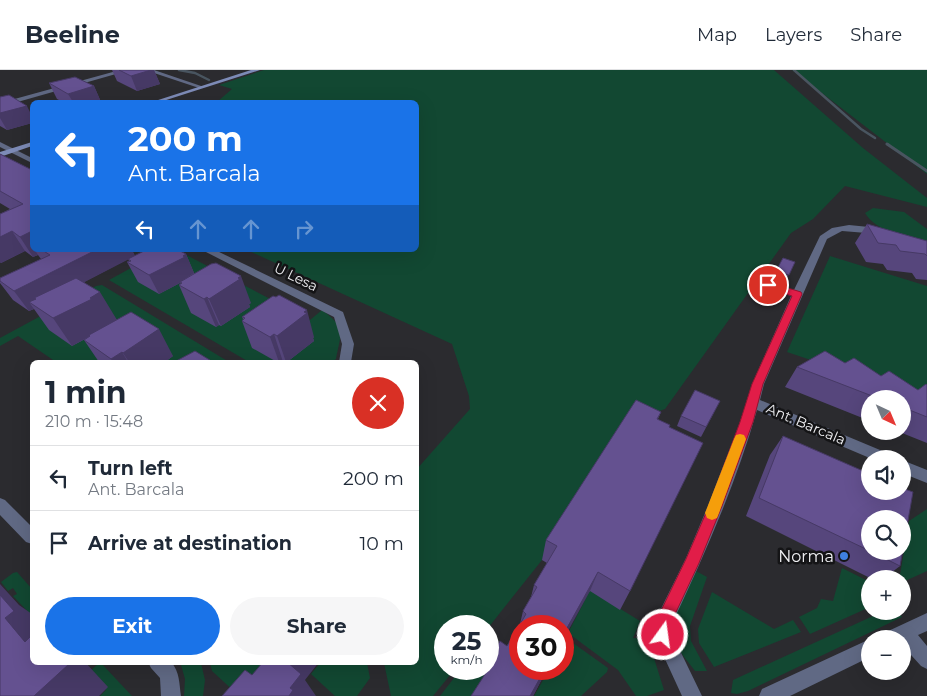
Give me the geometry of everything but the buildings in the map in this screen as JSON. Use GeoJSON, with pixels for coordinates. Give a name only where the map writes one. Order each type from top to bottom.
{"type":"FeatureCollection","features":[{"type":"Feature","properties":{"kind":"street"},"geometry":{"type":"LineString","coordinates":[[0,105],[127,70]]}},
{"type":"Feature","properties":{"kind":"street"},"geometry":{"type":"LineString","coordinates":[[148,70],[201,87]]}},
{"type":"Feature","properties":{"kind":"street"},"geometry":{"type":"LineString","coordinates":[[161,100],[257,70]]}},
{"type":"Feature","properties":{"kind":"street"},"geometry":{"type":"LineString","coordinates":[[0,144],[30,160]]}},
{"type":"Feature","properties":{"kind":"street"},"geometry":{"type":"LineString","coordinates":[[0,156],[30,145]]}},
{"type":"Feature","properties":{"kind":"street","name":"Ant. Barcala"},"geometry":{"type":"LineString","coordinates":[[692,696],[663,635],[662,625],[692,563],[716,506],[758,384],[822,238],[839,228],[856,228],[885,233]]}},
{"type":"Feature","properties":{"kind":"street","name":"U Lesa"},"geometry":{"type":"LineString","coordinates":[[211,252],[339,315],[347,338],[347,359]]}},
{"type":"Feature","properties":{"kind":"street"},"geometry":{"type":"LineString","coordinates":[[768,285],[797,294]]}},
{"type":"Feature","properties":{"kind":"street","name":"Ant. Barcala"},"geometry":{"type":"LineString","coordinates":[[752,402],[865,450]]}},
{"type":"Feature","properties":{"kind":"street"},"geometry":{"type":"LineString","coordinates":[[911,470],[927,476]]}},
{"type":"Feature","properties":{"kind":"street"},"geometry":{"type":"LineString","coordinates":[[0,505],[30,535]]}},
{"type":"Feature","properties":{"kind":"street"},"geometry":{"type":"LineString","coordinates":[[909,630],[927,622]]}},
{"type":"Feature","properties":{"kind":"street"},"geometry":{"type":"LineString","coordinates":[[911,648],[927,660]]}},
{"type":"Feature","properties":{"kind":"street"},"geometry":{"type":"LineString","coordinates":[[769,696],[861,652]]}},
{"type":"Feature","properties":{"kind":"street"},"geometry":{"type":"LineString","coordinates":[[160,665],[169,674],[171,696]]}},
{"type":"Feature","properties":{"kind":"green space"},"geometry":{"type":"Polygon","coordinates":[[[264,70],[774,70],[863,148],[927,198],[927,207],[845,186],[813,219],[791,233],[665,409],[639,418],[623,420],[542,560],[498,615],[434,615],[434,680],[446,680],[433,696],[391,696],[384,665],[419,665],[419,467],[470,409],[469,396],[452,344],[251,252],[419,252],[419,100],[219,100],[232,89],[219,85],[264,70]]]}},
{"type":"Feature","properties":{"kind":"green space"},"geometry":{"type":"Polygon","coordinates":[[[792,70],[927,70],[927,174],[792,70]]]}},
{"type":"Feature","properties":{"kind":"green space"},"geometry":{"type":"Polygon","coordinates":[[[873,208],[904,212],[927,229],[927,241],[893,232],[877,225],[865,213],[873,208]]]}},
{"type":"Feature","properties":{"kind":"green space"},"geometry":{"type":"Polygon","coordinates":[[[160,252],[181,252],[310,320],[322,310],[339,326],[340,336],[336,359],[246,360],[109,280],[160,252]]]}},
{"type":"Feature","properties":{"kind":"green space"},"geometry":{"type":"Polygon","coordinates":[[[830,256],[927,286],[927,399],[911,394],[911,390],[900,390],[787,352],[830,256]]]}},
{"type":"Feature","properties":{"kind":"green space"},"geometry":{"type":"Polygon","coordinates":[[[102,285],[226,360],[53,360],[18,336],[0,346],[0,338],[96,286],[102,285]]]}},
{"type":"Feature","properties":{"kind":"green space"},"geometry":{"type":"Polygon","coordinates":[[[927,509],[927,571],[911,578],[911,570],[901,570],[902,560],[911,560],[911,520],[927,509]]]}},
{"type":"Feature","properties":{"kind":"green space"},"geometry":{"type":"Polygon","coordinates":[[[842,568],[861,578],[861,611],[810,634],[799,617],[817,608],[821,599],[833,601],[842,568]]]}},
{"type":"Feature","properties":{"kind":"green space"},"geometry":{"type":"Polygon","coordinates":[[[696,571],[707,577],[690,626],[691,641],[707,671],[695,671],[679,649],[673,634],[674,619],[696,571]]]}},
{"type":"Feature","properties":{"kind":"green space"},"geometry":{"type":"Polygon","coordinates":[[[17,572],[30,587],[30,614],[13,596],[17,594],[13,588],[8,591],[1,582],[17,572]]]}},
{"type":"Feature","properties":{"kind":"green space"},"geometry":{"type":"Polygon","coordinates":[[[588,589],[640,621],[633,638],[648,639],[664,690],[647,696],[636,696],[618,670],[574,637],[574,621],[585,600],[588,589]]]}},
{"type":"Feature","properties":{"kind":"green space"},"geometry":{"type":"Polygon","coordinates":[[[712,592],[774,629],[793,620],[801,632],[714,667],[699,643],[698,629],[712,592]]]}},
{"type":"Feature","properties":{"kind":"green space"},"geometry":{"type":"Polygon","coordinates":[[[864,620],[896,620],[875,630],[861,630],[861,637],[748,691],[737,694],[731,693],[733,680],[864,620]]]}},
{"type":"Feature","properties":{"kind":"green space"},"geometry":{"type":"Polygon","coordinates":[[[574,644],[608,668],[607,672],[581,696],[534,696],[543,680],[574,680],[574,644]]]}},
{"type":"Feature","properties":{"kind":"green space"},"geometry":{"type":"Polygon","coordinates":[[[97,665],[103,665],[132,696],[100,696],[106,690],[89,672],[97,665]]]}},
{"type":"Feature","properties":{"kind":"green space"},"geometry":{"type":"Polygon","coordinates":[[[181,665],[201,665],[205,680],[203,696],[184,696],[185,679],[181,665]]]}},
{"type":"Feature","properties":{"kind":"green space"},"geometry":{"type":"Polygon","coordinates":[[[210,665],[261,665],[236,693],[212,671],[210,665]]]}},
{"type":"Feature","properties":{"kind":"green space"},"geometry":{"type":"Polygon","coordinates":[[[318,665],[367,665],[370,678],[357,696],[335,696],[311,674],[318,665]]]}},
{"type":"Feature","properties":{"kind":"green space"},"geometry":{"type":"Polygon","coordinates":[[[452,680],[484,680],[479,696],[440,696],[452,680]]]}},
{"type":"Feature","properties":{"kind":"waterway"},"geometry":{"type":"LineString","coordinates":[[179,70],[195,73],[209,80]]}},
{"type":"Feature","properties":{"kind":"waterway"},"geometry":{"type":"LineString","coordinates":[[794,70],[861,129],[875,138]]}},
{"type":"Feature","properties":{"kind":"waterway"},"geometry":{"type":"LineString","coordinates":[[889,145],[887,144],[927,171]]}},
{"type":"Feature","properties":{"kind":"slow traffic"},"geometry":{"type":"LineString","coordinates":[[712,513],[740,439]]}},
{"type":"Feature","properties":{"kind":"place","name":"Norma"},"geometry":{"type":"Point","coordinates":[844,556]}},
{"type":"Feature","properties":{"kind":"route"},"geometry":{"type":"LineString","coordinates":[[663,635],[662,625],[692,563],[716,506],[758,384],[797,294],[768,285]]}}]}
